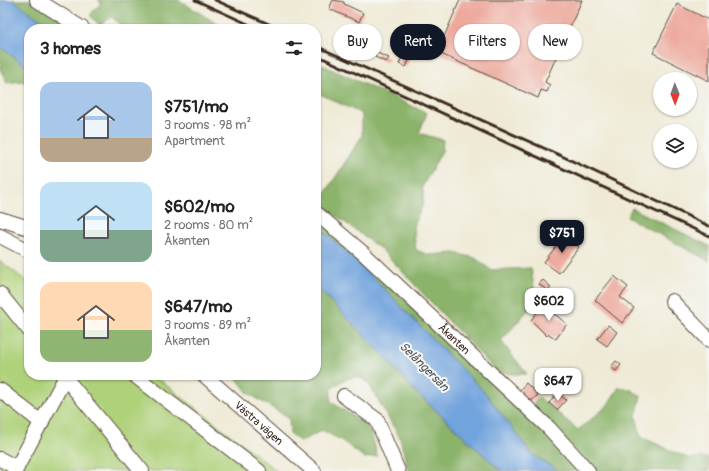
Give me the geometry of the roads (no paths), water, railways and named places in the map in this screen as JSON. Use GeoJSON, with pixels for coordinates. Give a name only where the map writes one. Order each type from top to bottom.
{"type":"FeatureCollection","features":[{"type":"Feature","properties":{"kind":"street"},"geometry":{"type":"LineString","coordinates":[[37,0],[75,24]]}},
{"type":"Feature","properties":{"kind":"street","name":"Åkanten"},"geometry":{"type":"LineString","coordinates":[[321,217],[363,253],[549,428],[588,471]]}},
{"type":"Feature","properties":{"kind":"street"},"geometry":{"type":"LineString","coordinates":[[0,219],[24,226]]}},
{"type":"Feature","properties":{"kind":"street"},"geometry":{"type":"LineString","coordinates":[[0,236],[24,248]]}},
{"type":"Feature","properties":{"kind":"street"},"geometry":{"type":"LineString","coordinates":[[0,294],[24,320]]}},
{"type":"Feature","properties":{"kind":"street"},"geometry":{"type":"LineString","coordinates":[[672,301],[709,340]]}},
{"type":"Feature","properties":{"kind":"street"},"geometry":{"type":"LineString","coordinates":[[0,459],[16,469],[42,423],[62,380]]}},
{"type":"Feature","properties":{"kind":"street"},"geometry":{"type":"LineString","coordinates":[[67,380],[142,471]]}},
{"type":"Feature","properties":{"kind":"street"},"geometry":{"type":"LineString","coordinates":[[141,380],[259,471]]}},
{"type":"Feature","properties":{"kind":"street","name":"Västra vägen"},"geometry":{"type":"LineString","coordinates":[[210,380],[314,471]]}},
{"type":"Feature","properties":{"kind":"street"},"geometry":{"type":"LineString","coordinates":[[0,390],[42,423]]}},
{"type":"Feature","properties":{"kind":"street"},"geometry":{"type":"LineString","coordinates":[[344,396],[376,420],[398,471]]}},
{"type":"Feature","properties":{"kind":"water"},"geometry":{"type":"Polygon","coordinates":[[[0,0],[13,0],[39,19],[50,24],[24,24],[24,64],[0,47],[0,0]]]}},
{"type":"Feature","properties":{"kind":"water","name":"Selångersån"},"geometry":{"type":"Polygon","coordinates":[[[321,229],[366,270],[486,394],[532,454],[558,471],[501,471],[417,393],[384,356],[321,291],[321,229]]]}},
{"type":"Feature","properties":{"kind":"railway"},"geometry":{"type":"LineString","coordinates":[[195,0],[248,24]]}},
{"type":"Feature","properties":{"kind":"railway"},"geometry":{"type":"LineString","coordinates":[[215,0],[269,24]]}},
{"type":"Feature","properties":{"kind":"railway"},"geometry":{"type":"LineString","coordinates":[[321,48],[566,158],[709,226]]}},
{"type":"Feature","properties":{"kind":"railway"},"geometry":{"type":"LineString","coordinates":[[321,57],[709,236]]}}]}
